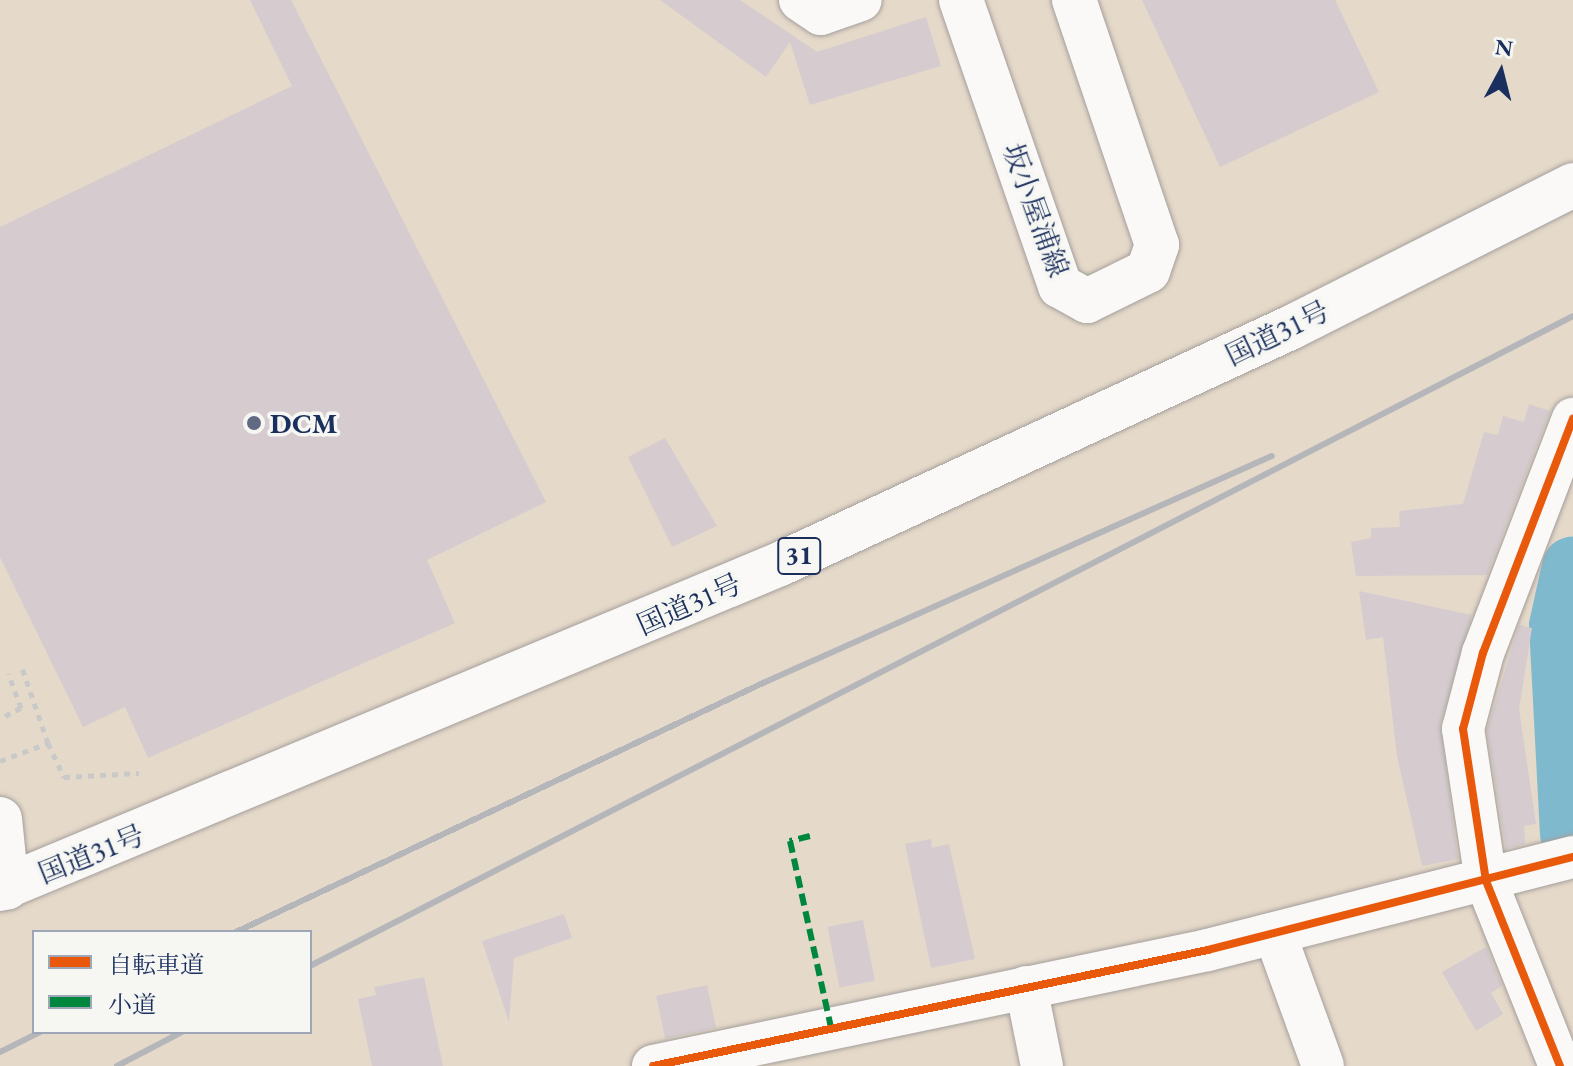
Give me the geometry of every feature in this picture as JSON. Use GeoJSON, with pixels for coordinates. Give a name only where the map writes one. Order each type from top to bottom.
{"type":"FeatureCollection","features":[{"type":"Feature","properties":{"kind":"main road","name":"坂小屋浦線"},"geometry":{"type":"LineString","coordinates":[[961,0],[1060,286],[1087,301],[1148,271],[1157,245],[1074,0]]}},
{"type":"Feature","properties":{"kind":"main road","name":"国道31号"},"geometry":{"type":"LineString","coordinates":[[2,888],[780,564],[1292,327],[1573,185]]}},
{"type":"Feature","properties":{"kind":"main road"},"geometry":{"type":"LineString","coordinates":[[0,819],[2,888]]}},
{"type":"Feature","properties":{"kind":"street"},"geometry":{"type":"LineString","coordinates":[[800,0],[821,14],[861,0]]}},
{"type":"Feature","properties":{"kind":"street"},"geometry":{"type":"LineString","coordinates":[[1560,1066],[1486,881],[1463,729],[1483,653],[1573,419]]}},
{"type":"Feature","properties":{"kind":"street"},"geometry":{"type":"LineString","coordinates":[[653,1066],[1275,934],[1573,857]]}},
{"type":"Feature","properties":{"kind":"street"},"geometry":{"type":"LineString","coordinates":[[1275,934],[1323,1066]]}},
{"type":"Feature","properties":{"kind":"street"},"geometry":{"type":"LineString","coordinates":[[1026,987],[1042,1066]]}},
{"type":"Feature","properties":{"kind":"path"},"geometry":{"type":"LineString","coordinates":[[22,668],[48,743],[64,777],[124,769],[139,773]]}},
{"type":"Feature","properties":{"kind":"path"},"geometry":{"type":"LineString","coordinates":[[5,716],[21,708],[8,673]]}},
{"type":"Feature","properties":{"kind":"path"},"geometry":{"type":"LineString","coordinates":[[0,761],[48,743]]}},
{"type":"Feature","properties":{"kind":"building","name":"DCM"},"geometry":{"type":"Polygon","coordinates":[[[250,0],[291,0],[546,502],[427,560],[455,623],[148,758],[125,707],[83,727],[0,557],[0,227],[292,86],[250,0]]]}},
{"type":"Feature","properties":{"kind":"building"},"geometry":{"type":"Polygon","coordinates":[[[660,0],[740,0],[817,52],[926,17],[941,66],[810,105],[790,42],[766,77],[660,0]]]}},
{"type":"Feature","properties":{"kind":"building"},"geometry":{"type":"Polygon","coordinates":[[[1142,0],[1335,0],[1379,92],[1220,167],[1142,0]]]}},
{"type":"Feature","properties":{"kind":"building"},"geometry":{"type":"Polygon","coordinates":[[[1529,404],[1550,411],[1487,575],[1356,576],[1351,542],[1371,538],[1371,528],[1400,527],[1399,511],[1463,504],[1484,432],[1498,435],[1503,416],[1524,422],[1529,404]]]}},
{"type":"Feature","properties":{"kind":"building"},"geometry":{"type":"Polygon","coordinates":[[[665,438],[717,526],[672,547],[628,457],[665,438]]]}},
{"type":"Feature","properties":{"kind":"building"},"geometry":{"type":"Polygon","coordinates":[[[1359,591],[1472,615],[1440,724],[1458,859],[1422,866],[1397,756],[1383,637],[1366,640],[1359,591]]]}},
{"type":"Feature","properties":{"kind":"building"},"geometry":{"type":"Polygon","coordinates":[[[1519,625],[1532,628],[1519,709],[1536,824],[1524,826],[1525,844],[1506,849],[1487,730],[1519,625]]]}},
{"type":"Feature","properties":{"kind":"building"},"geometry":{"type":"Polygon","coordinates":[[[931,839],[932,848],[949,844],[975,959],[931,968],[905,844],[931,839]]]}},
{"type":"Feature","properties":{"kind":"building"},"geometry":{"type":"Polygon","coordinates":[[[564,914],[572,938],[514,958],[509,1022],[482,941],[564,914]]]}},
{"type":"Feature","properties":{"kind":"building"},"geometry":{"type":"Polygon","coordinates":[[[863,920],[875,981],[839,988],[828,927],[863,920]]]}},
{"type":"Feature","properties":{"kind":"building"},"geometry":{"type":"Polygon","coordinates":[[[1486,947],[1502,986],[1491,993],[1503,1014],[1476,1031],[1442,972],[1486,947]]]}},
{"type":"Feature","properties":{"kind":"building"},"geometry":{"type":"Polygon","coordinates":[[[424,977],[443,1066],[372,1066],[358,999],[376,995],[374,987],[424,977]]]}},
{"type":"Feature","properties":{"kind":"building"},"geometry":{"type":"Polygon","coordinates":[[[707,985],[716,1028],[665,1039],[656,996],[707,985]]]}},
{"type":"Feature","properties":{"kind":"waterway"},"geometry":{"type":"LineString","coordinates":[[1571,834],[1560,626],[1573,567]]}},
{"type":"Feature","properties":{"kind":"railway"},"geometry":{"type":"LineString","coordinates":[[312,965],[1573,316]]}},
{"type":"Feature","properties":{"kind":"railway"},"geometry":{"type":"LineString","coordinates":[[240,930],[763,683],[1272,456]]}},
{"type":"Feature","properties":{"kind":"railway"},"geometry":{"type":"LineString","coordinates":[[0,1052],[36,1034]]}},
{"type":"Feature","properties":{"kind":"railway"},"geometry":{"type":"LineString","coordinates":[[117,1066],[178,1034]]}},
{"type":"Feature","properties":{"kind":"marked path"},"geometry":{"type":"LineString","coordinates":[[810,836],[790,841],[831,1027]]}},
{"type":"Feature","properties":{"kind":"cycle path"},"geometry":{"type":"LineString","coordinates":[[1560,1066],[1486,881],[1463,729],[1483,653],[1573,419]]}},
{"type":"Feature","properties":{"kind":"cycle path"},"geometry":{"type":"LineString","coordinates":[[653,1066],[1208,950],[1573,857]]}},
{"type":"Feature","properties":{"kind":"place","name":"DCM"},"geometry":{"type":"Point","coordinates":[254,423]}}]}
